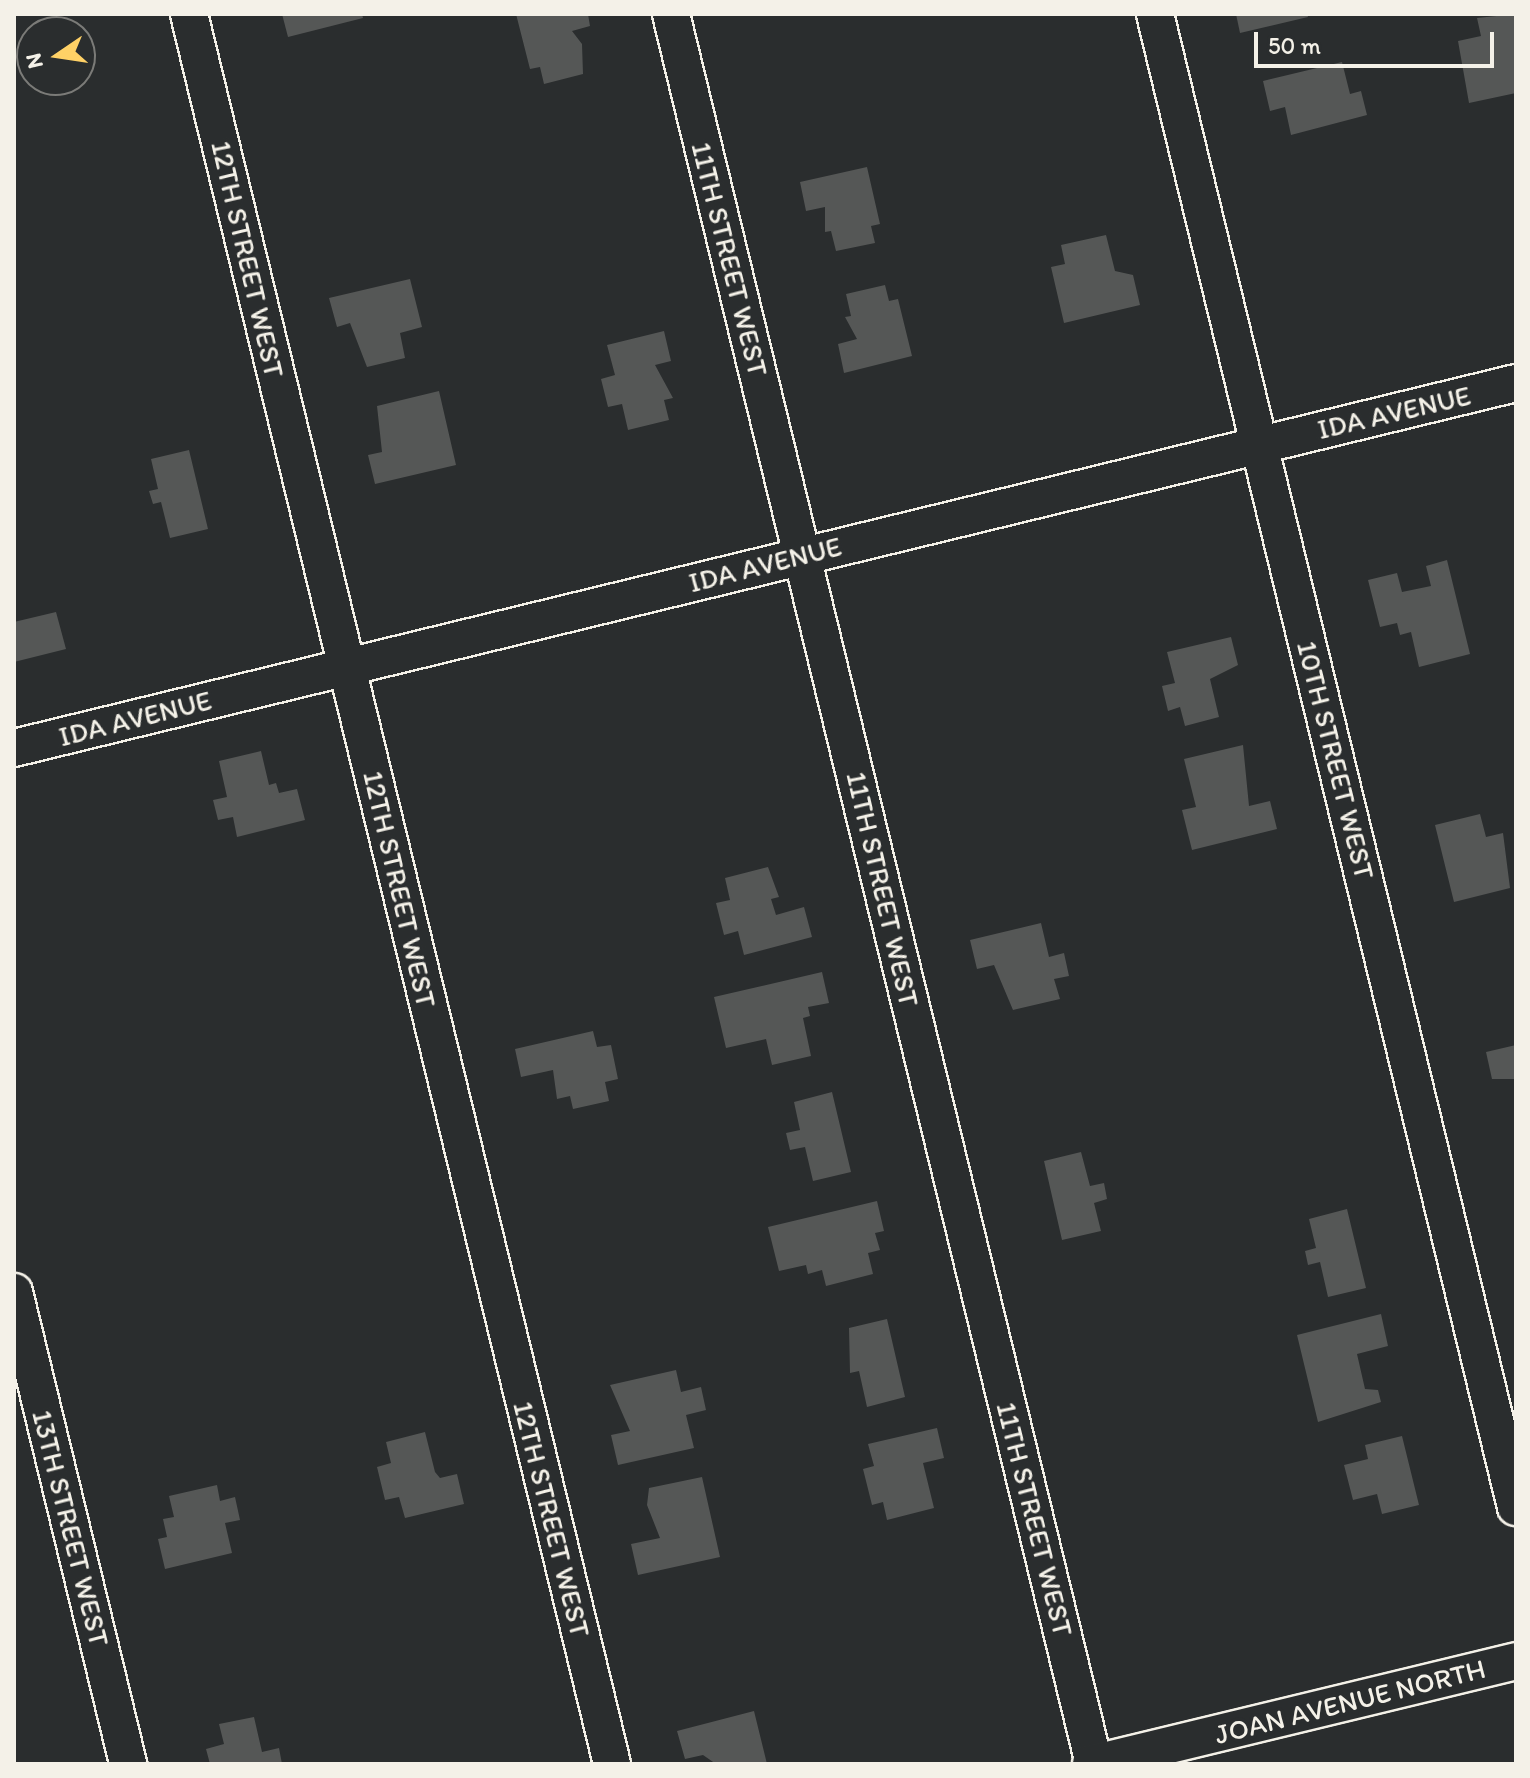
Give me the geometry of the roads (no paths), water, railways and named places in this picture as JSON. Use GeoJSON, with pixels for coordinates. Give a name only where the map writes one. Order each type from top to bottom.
{"type":"FeatureCollection","features":[{"type":"Feature","properties":{"kind":"street","name":"12TH STREET WEST"},"geometry":{"type":"LineString","coordinates":[[189,14],[612,1764]]}},
{"type":"Feature","properties":{"kind":"street","name":"11TH STREET WEST"},"geometry":{"type":"LineString","coordinates":[[671,14],[1093,1764]]}},
{"type":"Feature","properties":{"kind":"street","name":"10TH STREET WEST"},"geometry":{"type":"LineString","coordinates":[[1155,14],[1516,1507]]}},
{"type":"Feature","properties":{"kind":"street","name":"IDA AVENUE"},"geometry":{"type":"LineString","coordinates":[[14,748],[1516,383]]}},
{"type":"Feature","properties":{"kind":"street","name":"13TH STREET WEST"},"geometry":{"type":"LineString","coordinates":[[14,1292],[128,1764]]}},
{"type":"Feature","properties":{"kind":"street","name":"JOAN AVENUE NORTH"},"geometry":{"type":"LineString","coordinates":[[1093,1764],[1516,1661]]}}]}
